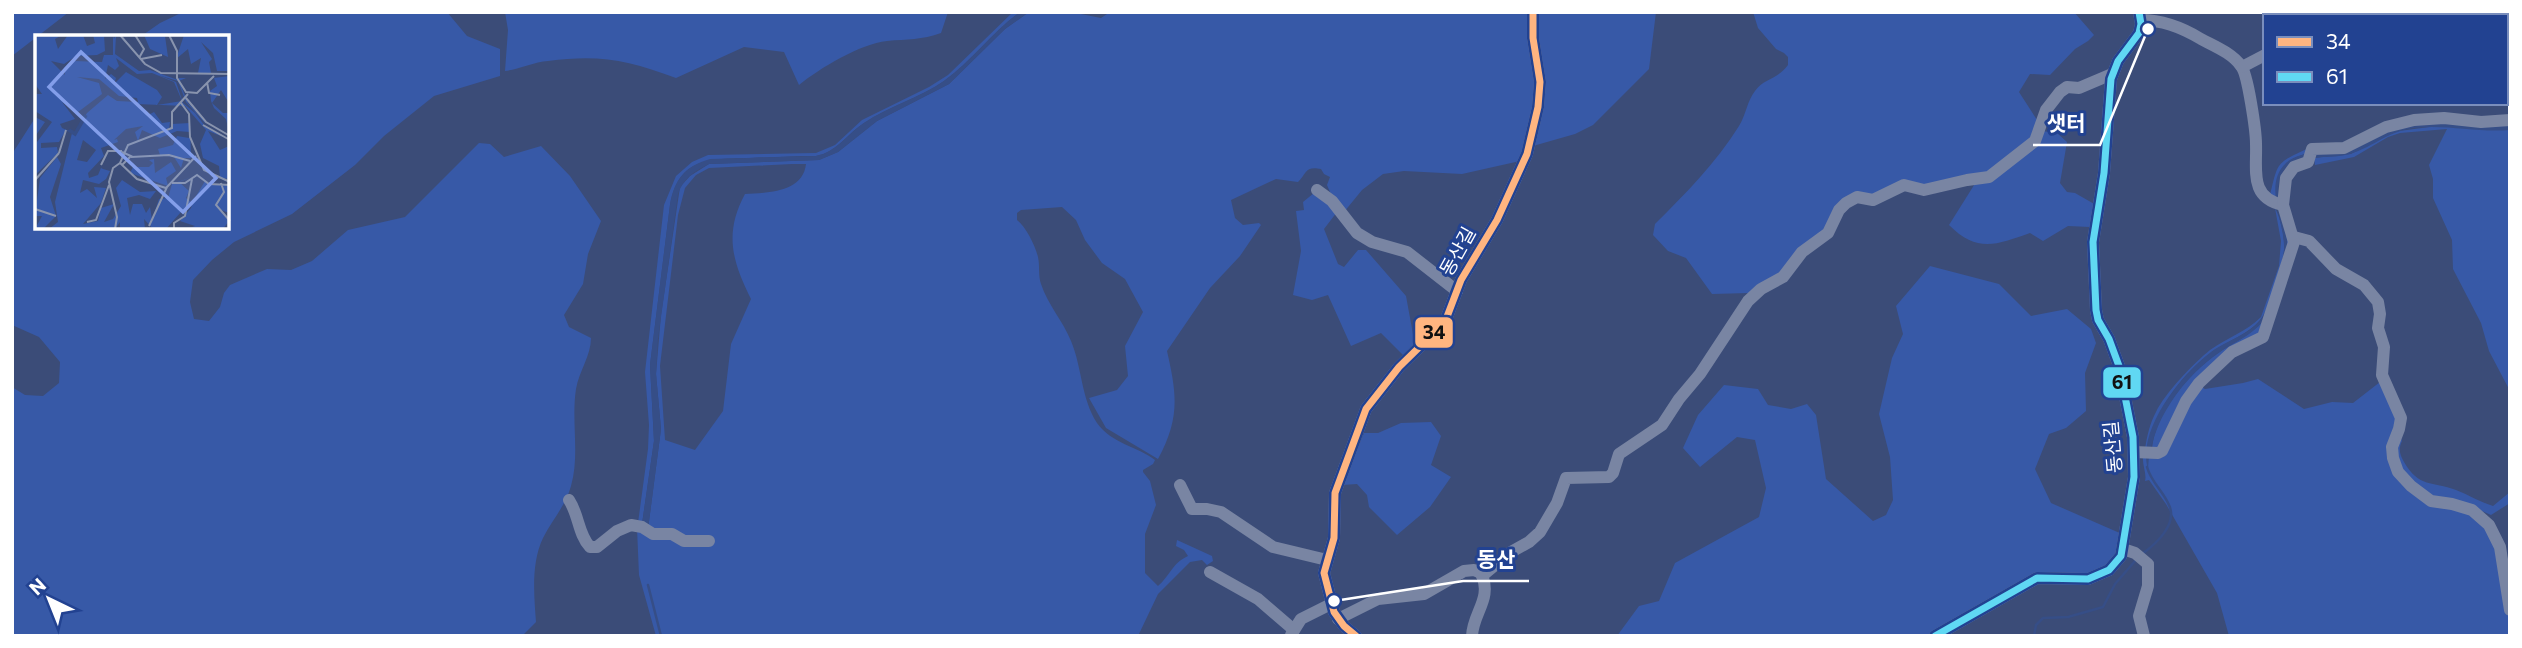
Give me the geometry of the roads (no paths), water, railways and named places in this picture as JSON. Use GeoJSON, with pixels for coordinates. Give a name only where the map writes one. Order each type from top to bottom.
{"type":"FeatureCollection","features":[{"type":"Feature","properties":{"kind":"street","name":"동산길"},"geometry":{"type":"LineString","coordinates":[[1356,636],[1338,619],[1331,604],[1324,573],[1334,538],[1335,493],[1357,439],[1363,415],[1399,367],[1441,327],[1457,290],[1497,220],[1521,168],[1531,141],[1540,82],[1533,38],[1533,12]]}},
{"type":"Feature","properties":{"kind":"street","name":"동산길"},"geometry":{"type":"LineString","coordinates":[[2123,549],[2133,485],[2144,453],[2114,351],[2098,320],[2093,242],[2104,173],[2112,74],[2118,61],[2139,33],[2140,16]]}},
{"type":"Feature","properties":{"kind":"street"},"geometry":{"type":"LineString","coordinates":[[2140,16],[2185,30],[2229,55],[2242,67],[2255,135],[2255,180],[2266,196],[2280,204],[2294,237],[2291,255],[2263,337],[2232,352],[2199,383],[2186,401],[2164,448],[2158,453],[2144,453]]}},
{"type":"Feature","properties":{"kind":"street"},"geometry":{"type":"LineString","coordinates":[[2242,67],[2263,56]]}},
{"type":"Feature","properties":{"kind":"street"},"geometry":{"type":"LineString","coordinates":[[1482,576],[1540,532],[1557,503],[1566,478],[1609,477],[1619,454],[1662,425],[1700,374],[1748,301],[1761,289],[1783,277],[1798,256],[1828,233],[1837,213],[1846,203],[1857,197],[1873,200],[1904,186],[1924,190],[1989,177],[2035,141],[2046,110],[2060,92],[2067,87],[2079,88],[2112,74]]}},
{"type":"Feature","properties":{"kind":"street"},"geometry":{"type":"LineString","coordinates":[[2280,204],[2288,173],[2294,167],[2307,163],[2315,148],[2337,149],[2350,146],[2386,127],[2402,122],[2444,118],[2481,122],[2510,120]]}},
{"type":"Feature","properties":{"kind":"street"},"geometry":{"type":"LineString","coordinates":[[1317,190],[1332,201],[1357,233],[1364,238],[1407,252],[1457,290]]}},
{"type":"Feature","properties":{"kind":"street"},"geometry":{"type":"LineString","coordinates":[[2294,237],[2309,241],[2336,270],[2364,285],[2378,302],[2381,314],[2378,328],[2384,347],[2382,375],[2400,418],[2392,447],[2398,471],[2411,486],[2431,501],[2472,510],[2489,525],[2500,547],[2510,610]]}},
{"type":"Feature","properties":{"kind":"street"},"geometry":{"type":"LineString","coordinates":[[1180,485],[1192,509],[1221,512],[1273,547],[1327,560]]}},
{"type":"Feature","properties":{"kind":"street"},"geometry":{"type":"LineString","coordinates":[[569,500],[585,541],[590,547],[597,547],[617,531],[631,525],[642,527],[653,534],[672,534],[684,541],[709,541]]}},
{"type":"Feature","properties":{"kind":"street"},"geometry":{"type":"LineString","coordinates":[[1935,636],[2037,578],[2081,580],[2095,577],[2115,565],[2123,549],[2135,553],[2148,564],[2148,586],[2139,616],[2144,636]]}},
{"type":"Feature","properties":{"kind":"street"},"geometry":{"type":"LineString","coordinates":[[1338,619],[1378,600],[1424,594],[1464,571],[1477,570],[1482,576],[1484,604],[1475,616],[1472,636]]}},
{"type":"Feature","properties":{"kind":"street"},"geometry":{"type":"LineString","coordinates":[[1209,572],[1258,599],[1293,633],[1307,614],[1331,604]]}},
{"type":"Feature","properties":{"kind":"waterway"},"geometry":{"type":"LineString","coordinates":[[2142,554],[2164,533],[2171,519],[2169,505],[2147,467]]}},
{"type":"Feature","properties":{"kind":"waterway"},"geometry":{"type":"LineString","coordinates":[[2034,636],[2036,625],[2043,618],[2068,617],[2103,607],[2115,584],[2135,561]]}},
{"type":"Feature","properties":{"kind":"waterway"},"geometry":{"type":"LineString","coordinates":[[648,585],[661,636]]}},
{"type":"Feature","properties":{"kind":"place","name":"샛터"},"geometry":{"type":"Point","coordinates":[2148,29]}},
{"type":"Feature","properties":{"kind":"place","name":"동산"},"geometry":{"type":"Point","coordinates":[1334,601]}}]}
